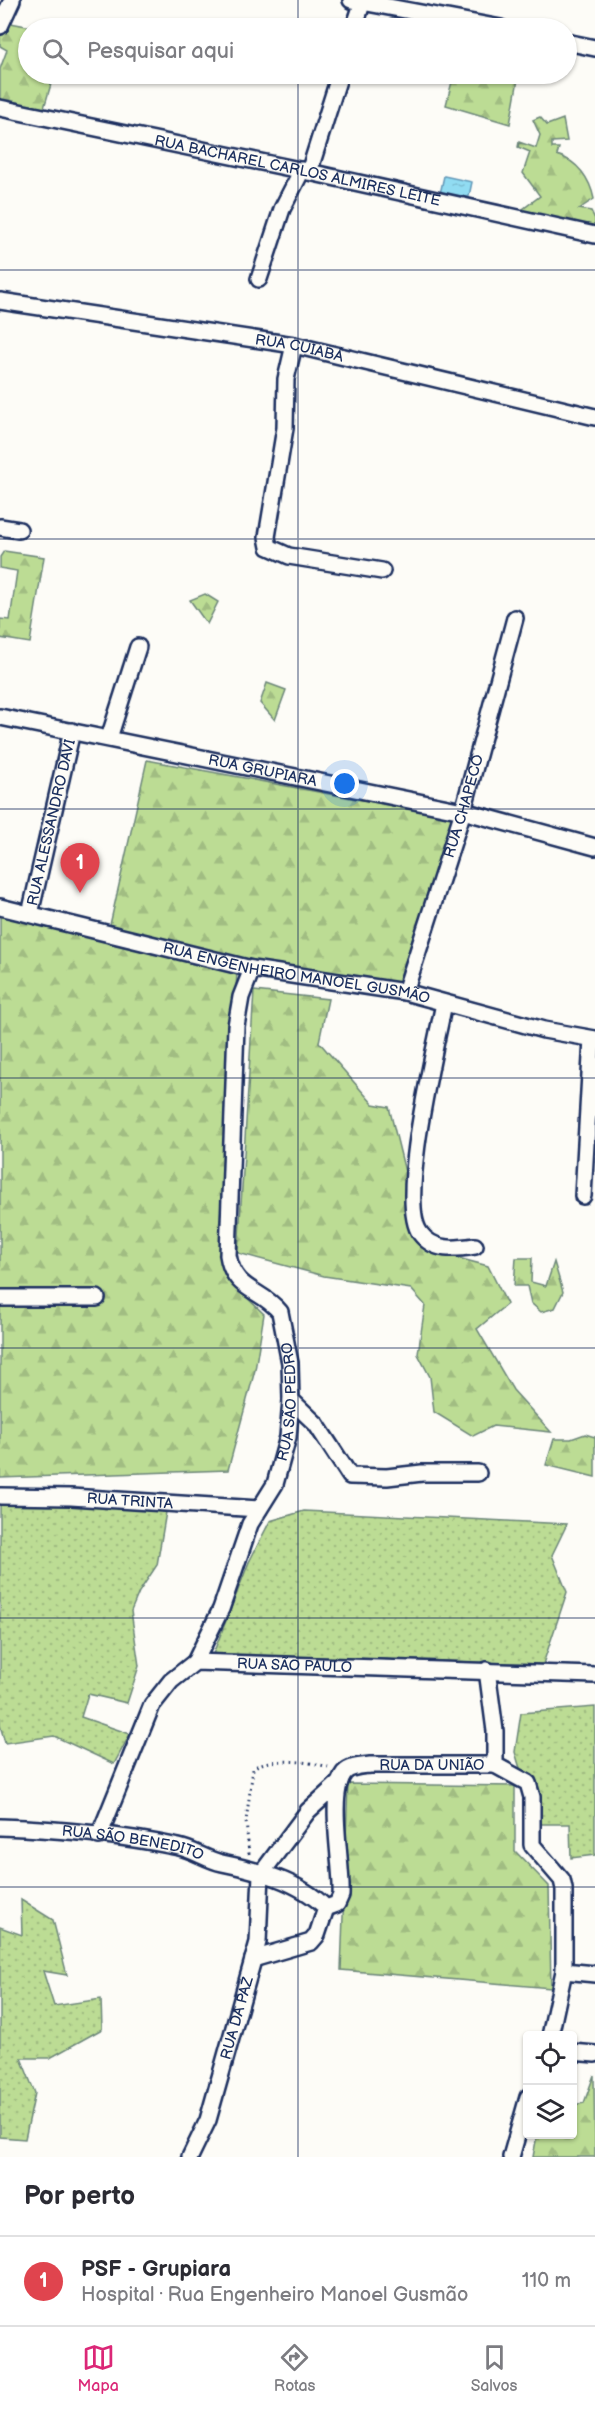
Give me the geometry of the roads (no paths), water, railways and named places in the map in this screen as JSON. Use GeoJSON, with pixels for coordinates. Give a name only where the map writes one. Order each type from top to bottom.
{"type":"FeatureCollection","features":[{"type":"Feature","properties":{"kind":"street"},"geometry":{"type":"LineString","coordinates":[[0,26],[12,0]]}},
{"type":"Feature","properties":{"kind":"street"},"geometry":{"type":"LineString","coordinates":[[355,18],[356,2],[445,18]]}},
{"type":"Feature","properties":{"kind":"street"},"geometry":{"type":"LineString","coordinates":[[577,44],[595,48]]}},
{"type":"Feature","properties":{"kind":"street"},"geometry":{"type":"LineString","coordinates":[[259,279],[282,209],[306,171],[336,84]]}},
{"type":"Feature","properties":{"kind":"street","name":"RUA BACHAREL CARLOS ALMIRES LEITE"},"geometry":{"type":"LineString","coordinates":[[0,108],[306,171],[595,235]]}},
{"type":"Feature","properties":{"kind":"street","name":"RUA CUIABÁ"},"geometry":{"type":"LineString","coordinates":[[0,301],[294,345],[595,417]]}},
{"type":"Feature","properties":{"kind":"street"},"geometry":{"type":"LineString","coordinates":[[294,345],[286,379],[285,428],[267,537],[269,547],[289,556],[382,571]]}},
{"type":"Feature","properties":{"kind":"street"},"geometry":{"type":"LineString","coordinates":[[0,526],[19,530]]}},
{"type":"Feature","properties":{"kind":"street","name":"RUA CHAPECÓ"},"geometry":{"type":"LineString","coordinates":[[405,992],[463,811],[515,618]]}},
{"type":"Feature","properties":{"kind":"street"},"geometry":{"type":"LineString","coordinates":[[109,738],[138,647]]}},
{"type":"Feature","properties":{"kind":"street","name":"RUA GRUPIARA"},"geometry":{"type":"LineString","coordinates":[[0,717],[463,811],[595,847]]}},
{"type":"Feature","properties":{"kind":"street","name":"RUA ALESSANDRO DAVI"},"geometry":{"type":"LineString","coordinates":[[30,914],[72,731]]}},
{"type":"Feature","properties":{"kind":"street","name":"RUA ENGENHEIRO MANOEL GUSMÃO"},"geometry":{"type":"LineString","coordinates":[[0,907],[252,969],[405,992],[544,1030],[594,1039]]}},
{"type":"Feature","properties":{"kind":"street","name":"RUA SÃO PEDRO"},"geometry":{"type":"LineString","coordinates":[[195,1662],[221,1609],[250,1524],[275,1484],[288,1437],[291,1401],[287,1338],[280,1312],[275,1306],[244,1287],[235,1276],[228,1255],[236,1026],[242,997],[252,969]]}},
{"type":"Feature","properties":{"kind":"street"},"geometry":{"type":"LineString","coordinates":[[444,1003],[418,1144],[412,1209],[415,1223],[428,1241],[440,1248],[475,1246]]}},
{"type":"Feature","properties":{"kind":"street"},"geometry":{"type":"LineString","coordinates":[[584,1196],[594,1039]]}},
{"type":"Feature","properties":{"kind":"street"},"geometry":{"type":"LineString","coordinates":[[0,1298],[97,1298]]}},
{"type":"Feature","properties":{"kind":"street"},"geometry":{"type":"LineString","coordinates":[[291,1401],[316,1424],[350,1476],[387,1477],[422,1473],[478,1473]]}},
{"type":"Feature","properties":{"kind":"street","name":"RUA TRINTA"},"geometry":{"type":"LineString","coordinates":[[0,1496],[71,1497],[259,1509]]}},
{"type":"Feature","properties":{"kind":"street"},"geometry":{"type":"LineString","coordinates":[[99,1836],[152,1706],[171,1681],[195,1662]]}},
{"type":"Feature","properties":{"kind":"street","name":"RUA SÃO PAULO"},"geometry":{"type":"LineString","coordinates":[[195,1662],[595,1675]]}},
{"type":"Feature","properties":{"kind":"street","name":"RUA DA UNIÃO"},"geometry":{"type":"LineString","coordinates":[[487,1670],[495,1731],[495,1765]]}},
{"type":"Feature","properties":{"kind":"street","name":"RUA DA UNIÃO"},"geometry":{"type":"LineString","coordinates":[[342,1777],[352,1767],[370,1765],[495,1765],[528,1783],[532,1797],[532,1845],[562,1880],[566,1938],[564,1971],[551,2031]]}},
{"type":"Feature","properties":{"kind":"street"},"geometry":{"type":"LineString","coordinates":[[261,1874],[308,1811],[342,1777]]}},
{"type":"Feature","properties":{"kind":"street"},"geometry":{"type":"LineString","coordinates":[[253,1959],[311,1942],[317,1935],[326,1908],[337,1904],[341,1895],[337,1810],[342,1777]]}},
{"type":"Feature","properties":{"kind":"street","name":"RUA SÃO BENEDITO"},"geometry":{"type":"LineString","coordinates":[[0,1827],[99,1836],[181,1847],[220,1863],[243,1866],[306,1892],[326,1908]]}},
{"type":"Feature","properties":{"kind":"street","name":"RUA DA PAZ"},"geometry":{"type":"LineString","coordinates":[[190,2157],[208,2120],[258,1942],[261,1874]]}},
{"type":"Feature","properties":{"kind":"street"},"geometry":{"type":"LineString","coordinates":[[564,1971],[595,1974]]}},
{"type":"Feature","properties":{"kind":"street"},"geometry":{"type":"LineString","coordinates":[[577,2052],[595,2054]]}},
{"type":"Feature","properties":{"kind":"street"},"geometry":{"type":"LineString","coordinates":[[511,2157],[523,2115]]}},
{"type":"Feature","properties":{"kind":"water"},"geometry":{"type":"Polygon","coordinates":[[[444,176],[472,182],[468,201],[440,194],[444,176]]]}},
{"type":"Feature","properties":{"kind":"place","name":"PSF - Grupiara"},"geometry":{"type":"Point","coordinates":[80,893]}}]}
